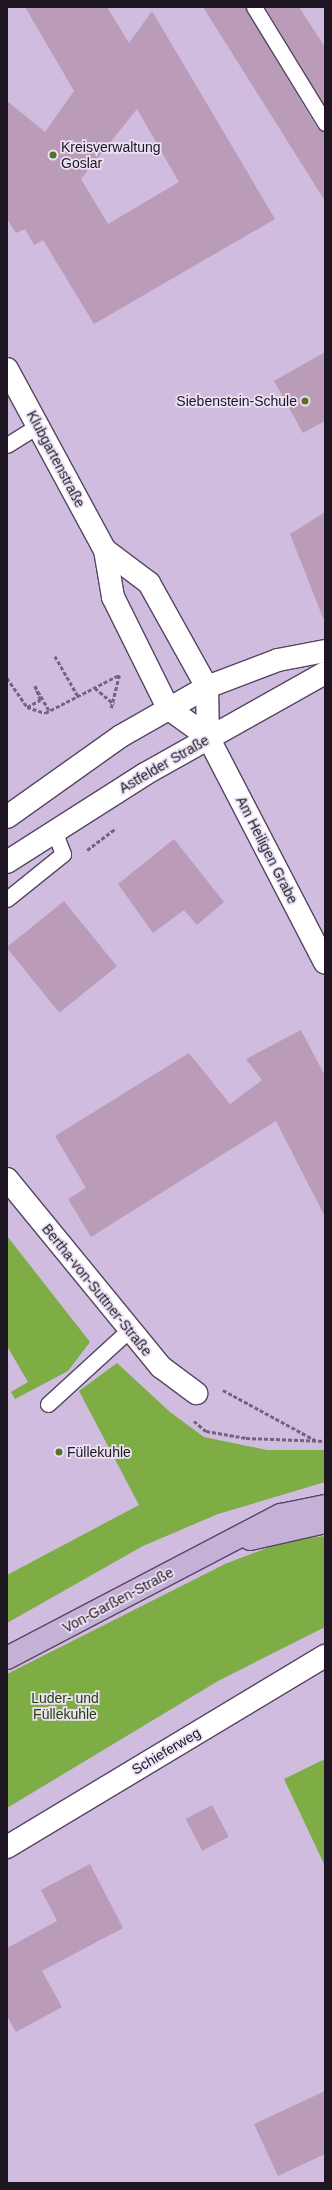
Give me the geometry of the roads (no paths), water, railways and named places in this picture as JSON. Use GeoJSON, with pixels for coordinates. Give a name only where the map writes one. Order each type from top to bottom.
{"type":"FeatureCollection","features":[{"type":"Feature","properties":{"kind":"main road","name":"Von-Garßen-Straße"},"geometry":{"type":"LineString","coordinates":[[7,1658],[230,1544],[281,1515],[325,1506]]}},
{"type":"Feature","properties":{"kind":"main road","name":"Von-Garßen-Straße"},"geometry":{"type":"LineString","coordinates":[[230,1544],[325,1522]]}},
{"type":"Feature","properties":{"kind":"street","name":"Klubgartenstraße"},"geometry":{"type":"LineString","coordinates":[[7,369],[39,425],[105,550],[113,597],[168,708]]}},
{"type":"Feature","properties":{"kind":"street","name":"Klubgartenstraße"},"geometry":{"type":"LineString","coordinates":[[105,550],[149,583],[207,687]]}},
{"type":"Feature","properties":{"kind":"street"},"geometry":{"type":"LineString","coordinates":[[7,817],[121,736],[207,687],[278,660],[325,651]]}},
{"type":"Feature","properties":{"kind":"street","name":"Astfelder Straße"},"geometry":{"type":"LineString","coordinates":[[7,862],[54,831],[208,737],[325,673]]}},
{"type":"Feature","properties":{"kind":"street","name":"Am Heiligen Grabe"},"geometry":{"type":"LineString","coordinates":[[207,687],[208,737],[325,963]]}},
{"type":"Feature","properties":{"kind":"street","name":"Am Heiligen Grabe"},"geometry":{"type":"LineString","coordinates":[[168,708],[208,737]]}},
{"type":"Feature","properties":{"kind":"street","name":"Bertha-von-Suttner-Straße"},"geometry":{"type":"LineString","coordinates":[[7,1180],[161,1367],[196,1394]]}},
{"type":"Feature","properties":{"kind":"street","name":"Schieferweg"},"geometry":{"type":"LineString","coordinates":[[7,1847],[325,1656]]}},
{"type":"Feature","properties":{"kind":"lane"},"geometry":{"type":"LineString","coordinates":[[254,7],[325,124]]}},
{"type":"Feature","properties":{"kind":"lane"},"geometry":{"type":"LineString","coordinates":[[7,445],[39,425]]}},
{"type":"Feature","properties":{"kind":"lane"},"geometry":{"type":"LineString","coordinates":[[7,899],[63,854],[54,831]]}},
{"type":"Feature","properties":{"kind":"lane"},"geometry":{"type":"LineString","coordinates":[[48,1404],[129,1330]]}},
{"type":"Feature","properties":{"kind":"place","name":"Kreisverwaltung Goslar"},"geometry":{"type":"Point","coordinates":[53,155]}},
{"type":"Feature","properties":{"kind":"place","name":"Siebenstein-Schule"},"geometry":{"type":"Point","coordinates":[305,401]}},
{"type":"Feature","properties":{"kind":"place","name":"Füllekuhle"},"geometry":{"type":"Point","coordinates":[59,1452]}},
{"type":"Feature","properties":{"kind":"park label","name":"Luder- und Füllekuhle"},"geometry":{"type":"Point","coordinates":[65,1706]}}]}
